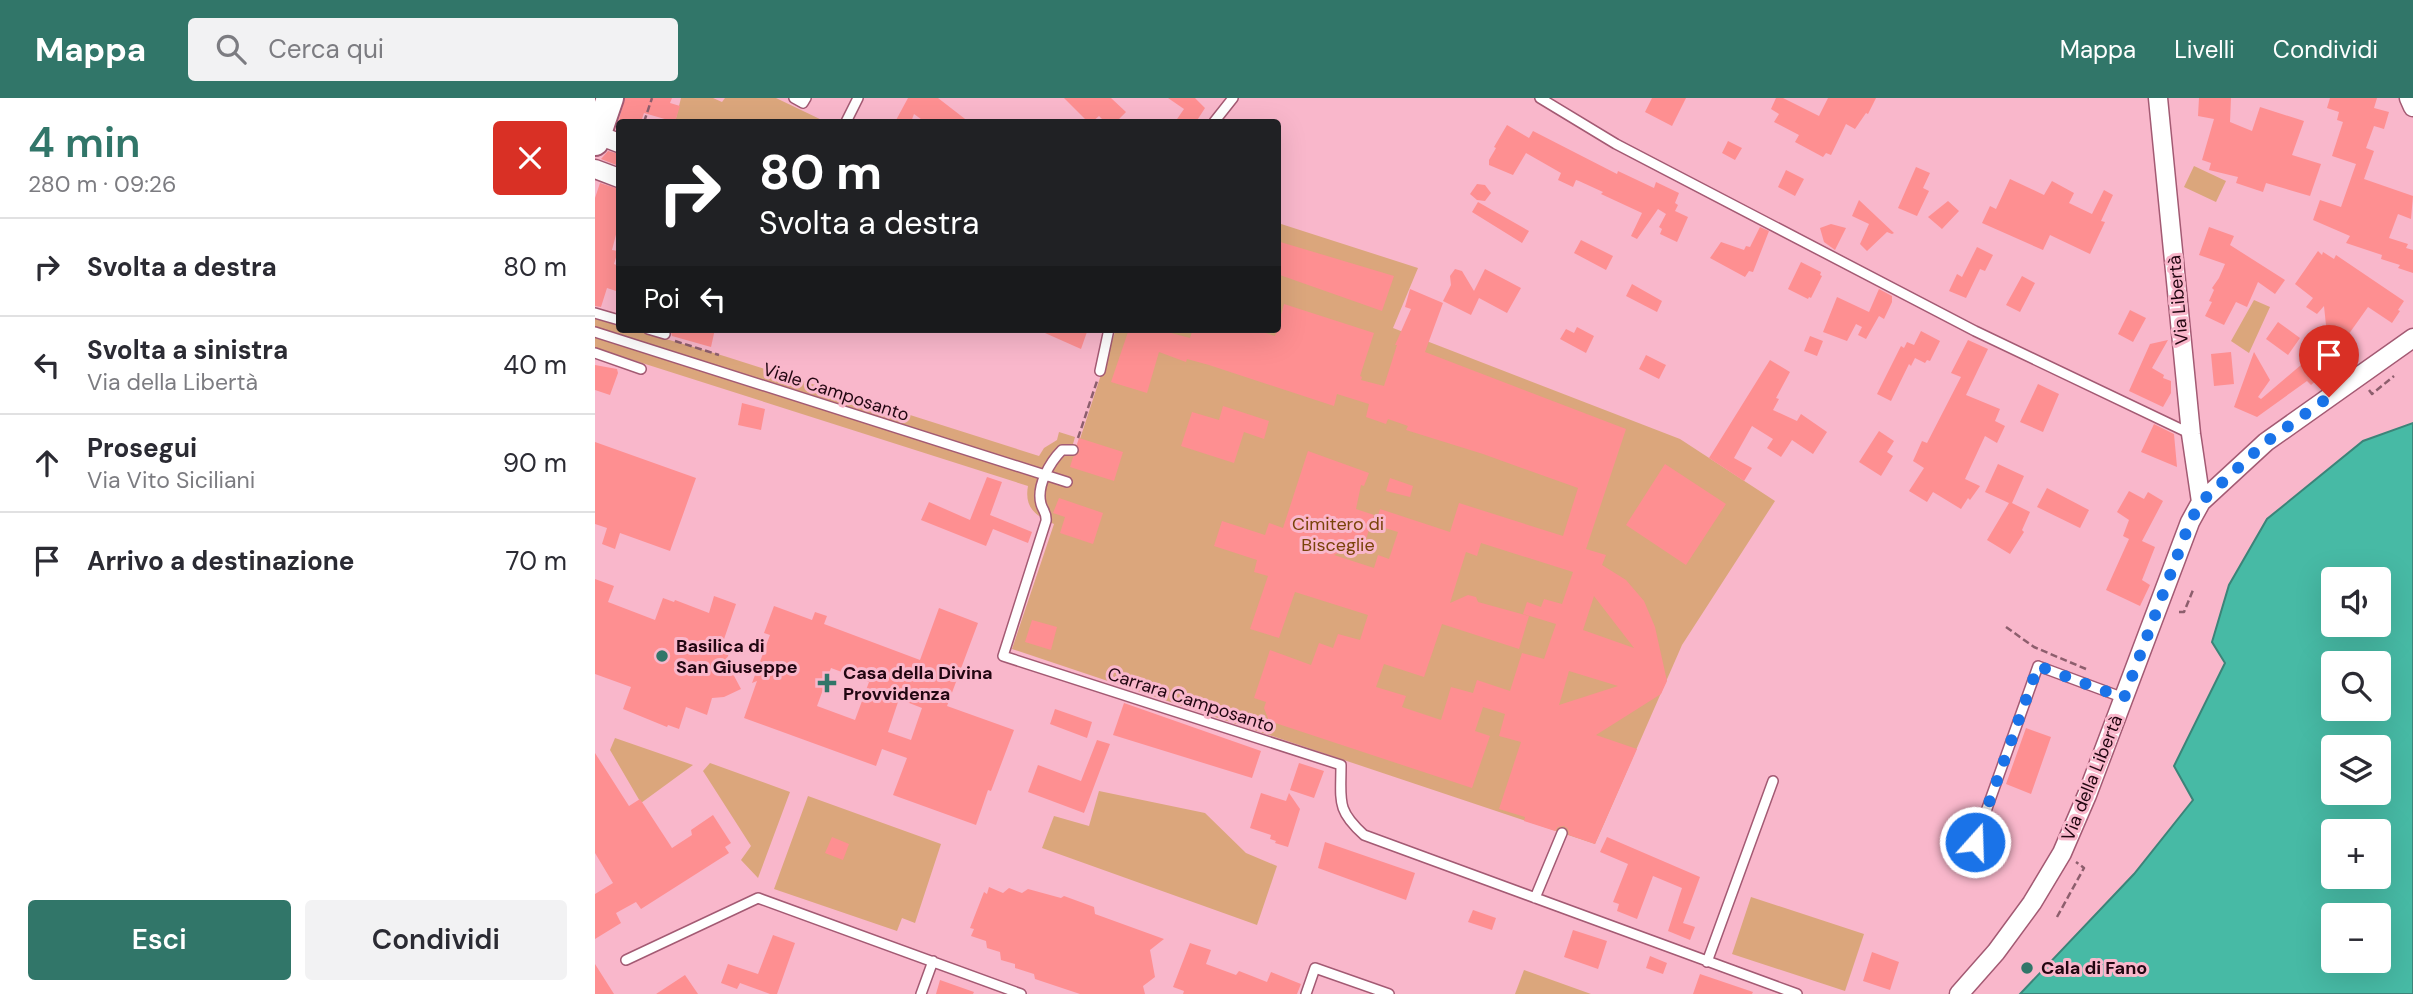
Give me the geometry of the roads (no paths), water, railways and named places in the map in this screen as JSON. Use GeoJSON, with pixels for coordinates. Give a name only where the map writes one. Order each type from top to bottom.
{"type":"FeatureCollection","features":[{"type":"Feature","properties":{"kind":"street"},"geometry":{"type":"LineString","coordinates":[[601,136],[610,98]]}},
{"type":"Feature","properties":{"kind":"street","name":"Via Libertà"},"geometry":{"type":"LineString","coordinates":[[2158,98],[2191,434],[2201,502]]}},
{"type":"Feature","properties":{"kind":"street"},"geometry":{"type":"LineString","coordinates":[[2409,98],[2413,107]]}},
{"type":"Feature","properties":{"kind":"street"},"geometry":{"type":"LineString","coordinates":[[595,169],[616,177]]}},
{"type":"Feature","properties":{"kind":"street"},"geometry":{"type":"LineString","coordinates":[[2201,502],[2266,442],[2413,338]]}},
{"type":"Feature","properties":{"kind":"street","name":"Via della Libertà"},"geometry":{"type":"LineString","coordinates":[[1959,994],[1996,953],[2032,903],[2062,853],[2087,795],[2190,522],[2201,502]]}},
{"type":"Feature","properties":{"kind":"lane"},"geometry":{"type":"LineString","coordinates":[[794,98],[803,103],[806,98]]}},
{"type":"Feature","properties":{"kind":"lane"},"geometry":{"type":"LineString","coordinates":[[1216,119],[1233,98]]}},
{"type":"Feature","properties":{"kind":"lane"},"geometry":{"type":"LineString","coordinates":[[1540,98],[1616,144],[1962,325],[2191,434]]}},
{"type":"Feature","properties":{"kind":"lane"},"geometry":{"type":"LineString","coordinates":[[847,119],[854,100]]}},
{"type":"Feature","properties":{"kind":"lane"},"geometry":{"type":"LineString","coordinates":[[595,313],[616,319]]}},
{"type":"Feature","properties":{"kind":"lane","name":"Viale Camposanto"},"geometry":{"type":"LineString","coordinates":[[595,332],[1067,482]]}},
{"type":"Feature","properties":{"kind":"lane"},"geometry":{"type":"LineString","coordinates":[[1100,371],[1108,333]]}},
{"type":"Feature","properties":{"kind":"lane"},"geometry":{"type":"LineString","coordinates":[[595,354],[641,369]]}},
{"type":"Feature","properties":{"kind":"lane"},"geometry":{"type":"LineString","coordinates":[[1046,475],[1048,466],[1062,450],[1074,447]]}},
{"type":"Feature","properties":{"kind":"lane","name":"Carrara Camposanto"},"geometry":{"type":"LineString","coordinates":[[1046,475],[1040,495],[1046,521],[1003,656],[1341,765],[1341,803],[1348,821],[1364,835],[1797,994]]}},
{"type":"Feature","properties":{"kind":"lane"},"geometry":{"type":"LineString","coordinates":[[1975,842],[2038,666],[2124,698]]}},
{"type":"Feature","properties":{"kind":"lane"},"geometry":{"type":"LineString","coordinates":[[1707,962],[1773,781]]}},
{"type":"Feature","properties":{"kind":"lane"},"geometry":{"type":"LineString","coordinates":[[1535,898],[1562,833]]}},
{"type":"Feature","properties":{"kind":"lane"},"geometry":{"type":"LineString","coordinates":[[626,960],[758,898],[1021,994]]}},
{"type":"Feature","properties":{"kind":"lane"},"geometry":{"type":"LineString","coordinates":[[921,994],[933,961]]}},
{"type":"Feature","properties":{"kind":"lane"},"geometry":{"type":"LineString","coordinates":[[1306,994],[1315,968],[1389,994]]}},
{"type":"Feature","properties":{"kind":"place","name":"Basilica di San Giuseppe"},"geometry":{"type":"Point","coordinates":[662,656]}},
{"type":"Feature","properties":{"kind":"place","name":"Casa della Divina Provvidenza"},"geometry":{"type":"Point","coordinates":[827,683]}},
{"type":"Feature","properties":{"kind":"place","name":"Cala di Fano"},"geometry":{"type":"Point","coordinates":[2027,968]}},
{"type":"Feature","properties":{"kind":"park label","name":"Cimitero di Bisceglie"},"geometry":{"type":"Point","coordinates":[1338,534]}}]}
